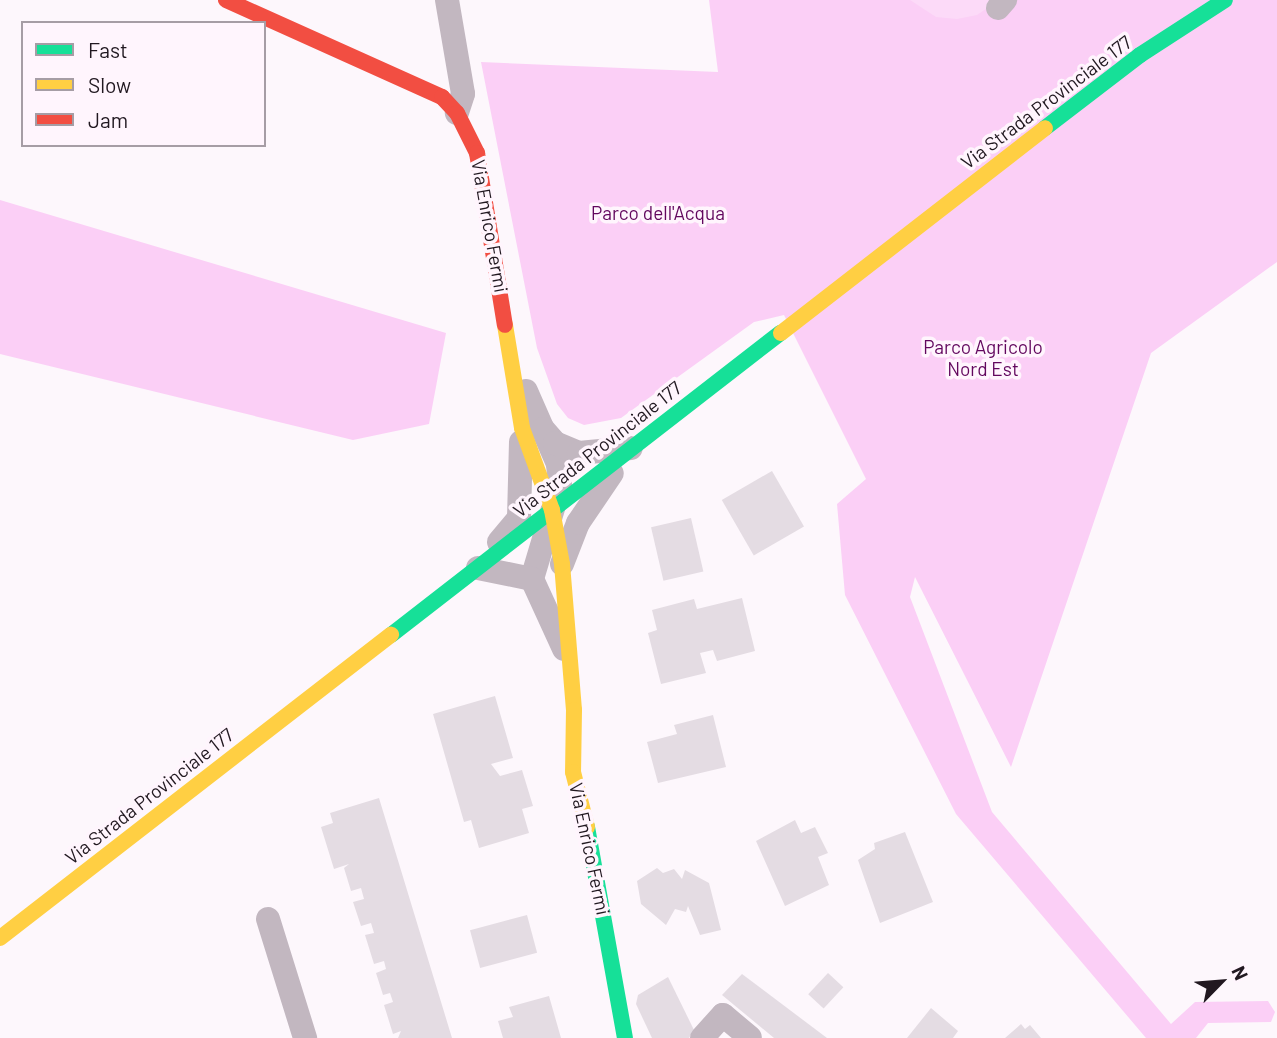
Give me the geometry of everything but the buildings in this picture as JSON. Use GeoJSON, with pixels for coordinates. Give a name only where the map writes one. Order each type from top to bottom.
{"type":"FeatureCollection","features":[{"type":"Feature","properties":{"kind":"main road"},"geometry":{"type":"LineString","coordinates":[[226,0],[425,88],[457,113]]}},
{"type":"Feature","properties":{"kind":"main road","name":"Via Strada Provinciale 177"},"geometry":{"type":"LineString","coordinates":[[0,938],[1140,55],[1225,0]]}},
{"type":"Feature","properties":{"kind":"main road","name":"Via Enrico Fermi"},"geometry":{"type":"LineString","coordinates":[[457,113],[477,153],[510,344]]}},
{"type":"Feature","properties":{"kind":"main road","name":"Via Enrico Fermi"},"geometry":{"type":"LineString","coordinates":[[552,510],[562,564],[573,772],[594,858],[625,1038]]}},
{"type":"Feature","properties":{"kind":"street"},"geometry":{"type":"LineString","coordinates":[[447,0],[463,94],[457,113]]}},
{"type":"Feature","properties":{"kind":"street","name":"Via Enrico Fermi"},"geometry":{"type":"LineString","coordinates":[[478,568],[519,518],[530,425],[510,344]]}},
{"type":"Feature","properties":{"kind":"street","name":"Via Enrico Fermi"},"geometry":{"type":"LineString","coordinates":[[530,425],[555,443],[579,453],[631,448]]}},
{"type":"Feature","properties":{"kind":"street","name":"Via Enrico Fermi"},"geometry":{"type":"LineString","coordinates":[[530,425],[558,464],[559,485],[532,579],[569,659]]}},
{"type":"Feature","properties":{"kind":"street","name":"Via Enrico Fermi"},"geometry":{"type":"LineString","coordinates":[[562,564],[578,523],[631,448]]}},
{"type":"Feature","properties":{"kind":"street"},"geometry":{"type":"LineString","coordinates":[[478,568],[532,579]]}},
{"type":"Feature","properties":{"kind":"street"},"geometry":{"type":"LineString","coordinates":[[268,919],[305,1038]]}},
{"type":"Feature","properties":{"kind":"street"},"geometry":{"type":"LineString","coordinates":[[702,1038],[723,1015],[750,1038]]}},
{"type":"Feature","properties":{"kind":"green space"},"geometry":{"type":"Polygon","coordinates":[[[709,0],[1277,0],[1277,262],[1151,353],[1011,767],[915,577],[910,597],[992,812],[1171,1024],[1195,1002],[1268,1001],[1275,1012],[1271,1022],[1208,1023],[1196,1038],[1146,1038],[956,814],[845,595],[837,504],[866,479],[784,315],[754,322],[621,418],[584,425],[568,418],[557,404],[537,348],[481,62],[718,72],[709,0]]]}},
{"type":"Feature","properties":{"kind":"green space"},"geometry":{"type":"Polygon","coordinates":[[[0,200],[446,333],[429,424],[353,440],[0,354],[0,200]]]}},
{"type":"Feature","properties":{"kind":"shaded area"},"geometry":{"type":"Polygon","coordinates":[[[910,0],[999,0],[977,15],[957,19],[936,17],[910,0]]]}},
{"type":"Feature","properties":{"kind":"traffic: fast"},"geometry":{"type":"LineString","coordinates":[[1045,128],[1140,55],[1225,0]]}},
{"type":"Feature","properties":{"kind":"traffic: fast"},"geometry":{"type":"LineString","coordinates":[[391,635],[781,333]]}},
{"type":"Feature","properties":{"kind":"traffic: fast"},"geometry":{"type":"LineString","coordinates":[[587,827],[625,1038]]}},
{"type":"Feature","properties":{"kind":"traffic: slow"},"geometry":{"type":"LineString","coordinates":[[781,333],[1045,128]]}},
{"type":"Feature","properties":{"kind":"traffic: slow"},"geometry":{"type":"LineString","coordinates":[[505,325],[522,428],[552,510],[562,564],[574,710],[573,772],[587,827]]}},
{"type":"Feature","properties":{"kind":"traffic: slow"},"geometry":{"type":"LineString","coordinates":[[0,938],[391,635]]}},
{"type":"Feature","properties":{"kind":"traffic: jam"},"geometry":{"type":"LineString","coordinates":[[226,0],[442,97],[457,113],[477,153],[505,325]]}},
{"type":"Feature","properties":{"kind":"park label","name":"Parco dell'Acqua"},"geometry":{"type":"Point","coordinates":[658,213]}},
{"type":"Feature","properties":{"kind":"park label","name":"Parco Agricolo Nord Est"},"geometry":{"type":"Point","coordinates":[983,358]}}]}
